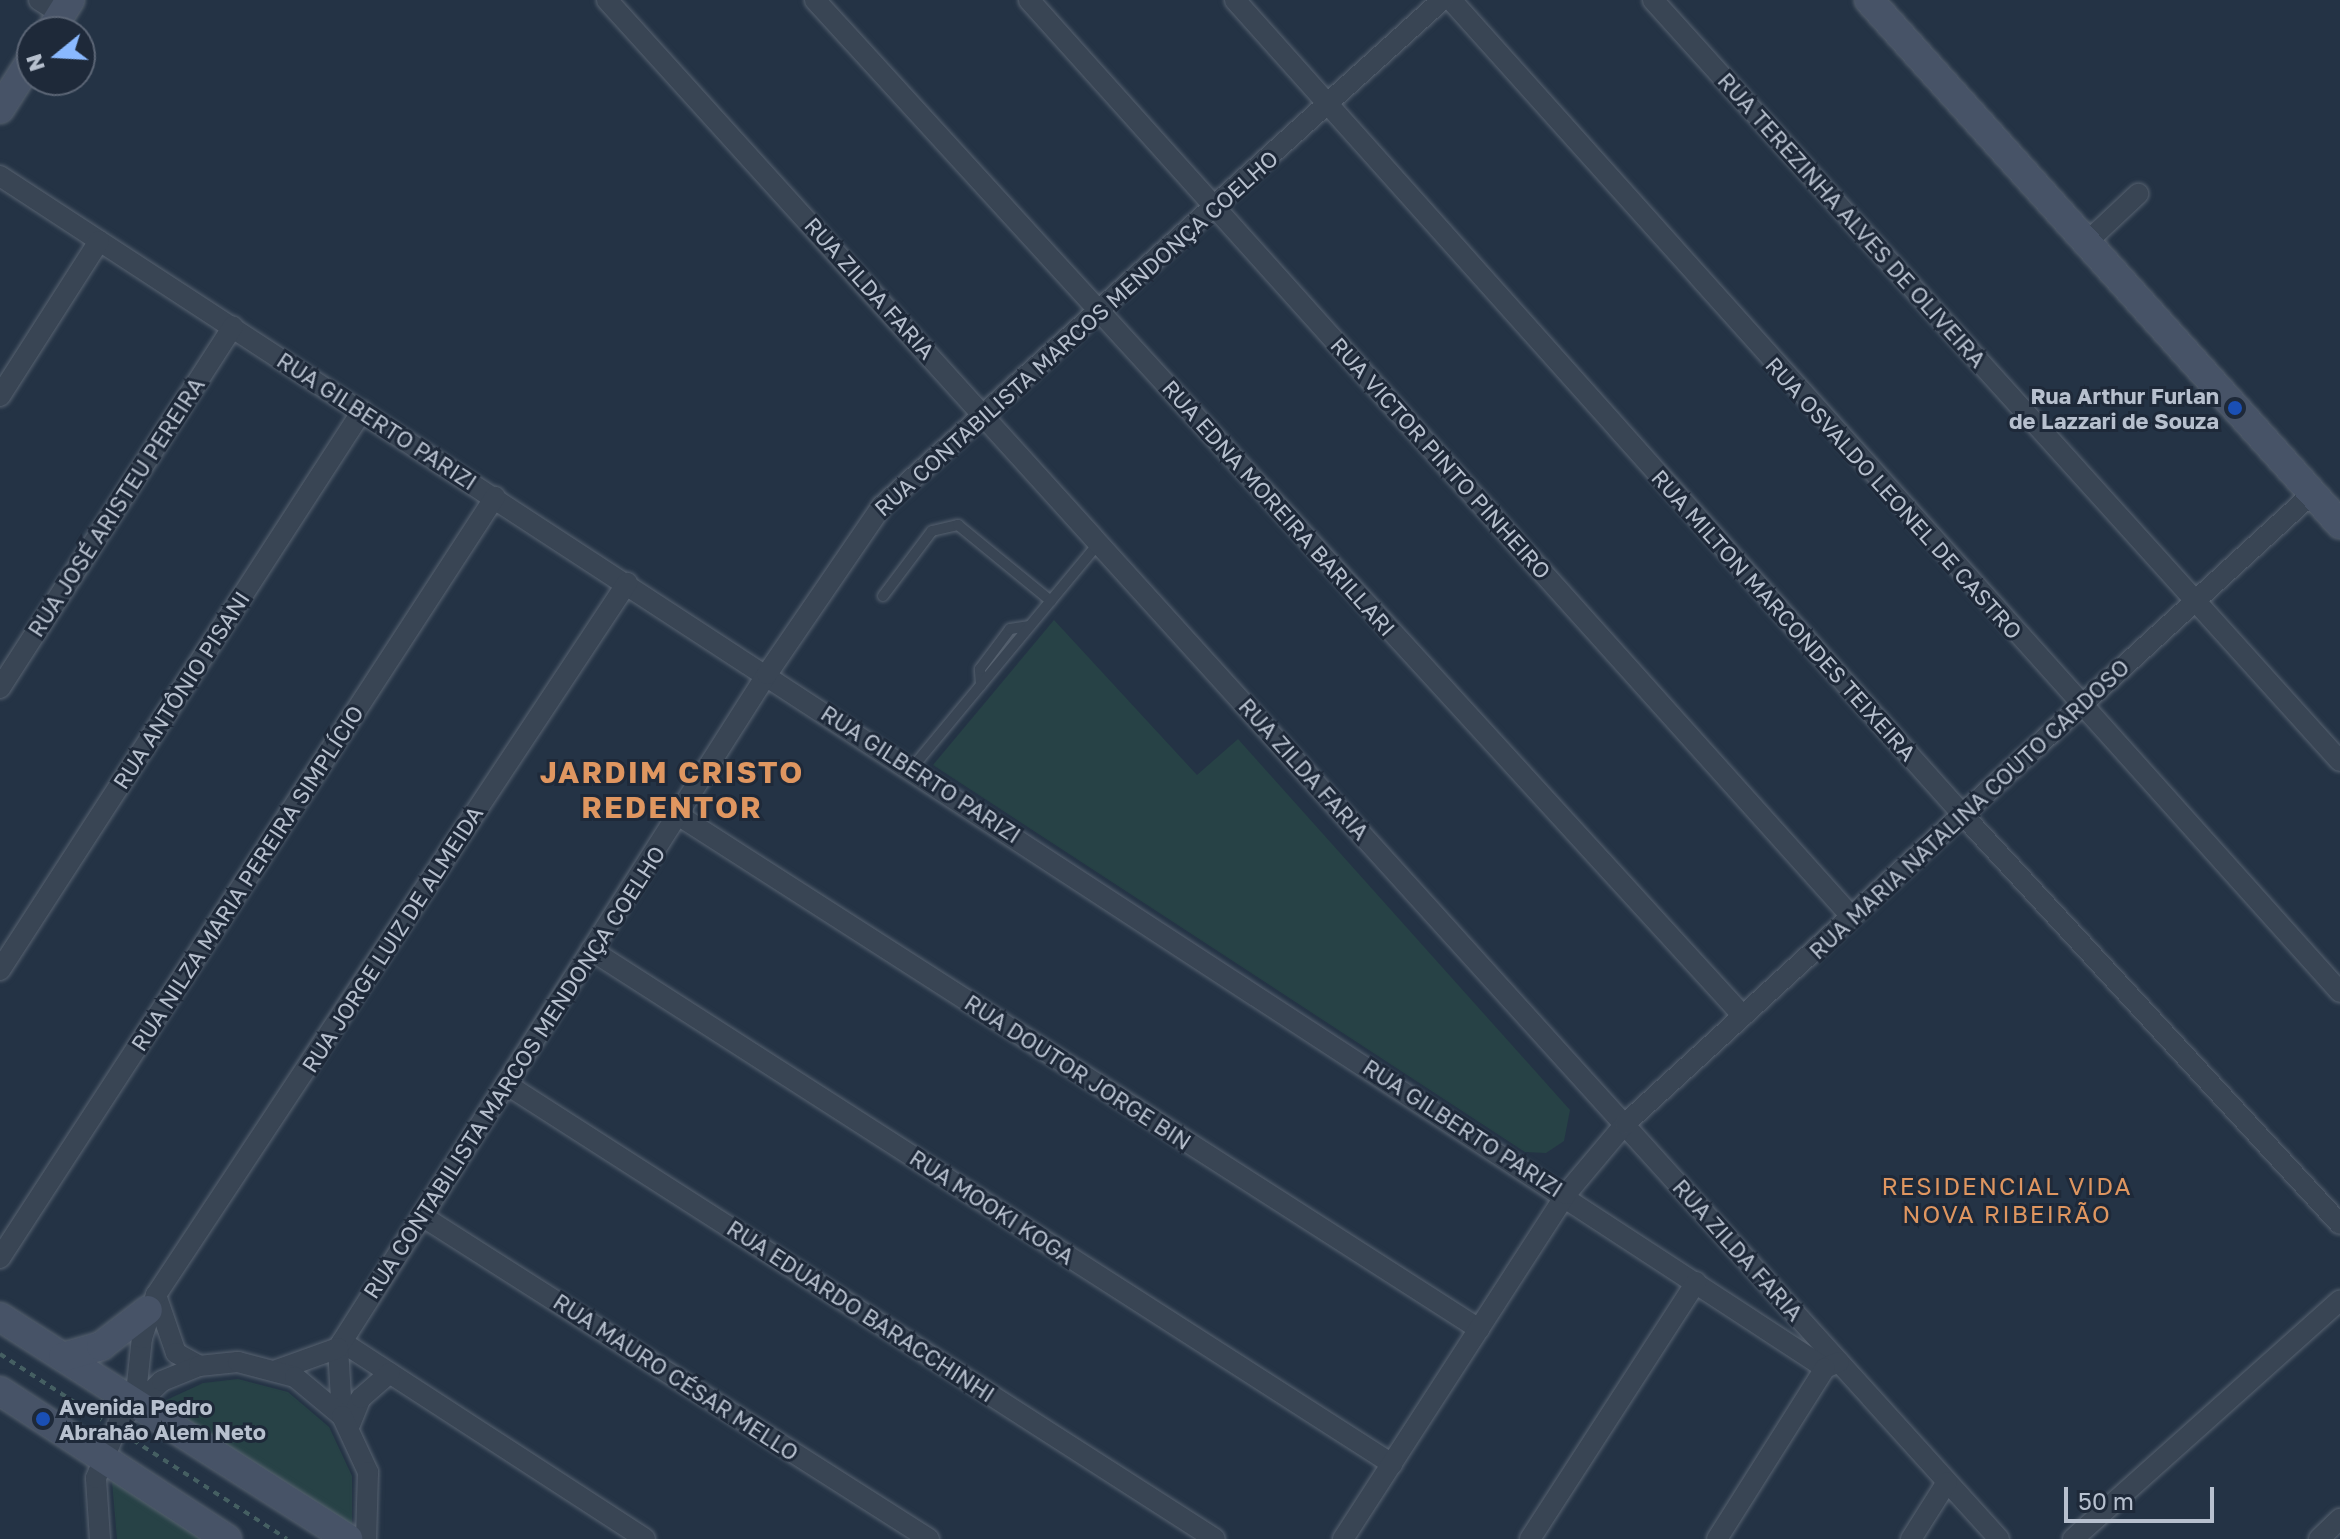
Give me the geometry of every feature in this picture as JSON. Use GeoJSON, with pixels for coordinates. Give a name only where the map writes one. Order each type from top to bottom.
{"type":"FeatureCollection","features":[{"type":"Feature","properties":{"kind":"street","name":"RUA ZILDA FARIA"},"geometry":{"type":"LineString","coordinates":[[607,0],[985,413],[1625,1124],[1832,1365],[1999,1539]]}},
{"type":"Feature","properties":{"kind":"street","name":"RUA EDNA MOREIRA BARILLARI"},"geometry":{"type":"LineString","coordinates":[[815,0],[1743,1016]]}},
{"type":"Feature","properties":{"kind":"street","name":"RUA VICTOR PINTO PINHEIRO"},"geometry":{"type":"LineString","coordinates":[[1029,0],[1851,916]]}},
{"type":"Feature","properties":{"kind":"street","name":"RUA MILTON MARCONDES TEIXEIRA"},"geometry":{"type":"LineString","coordinates":[[1235,0],[1963,815],[2340,1224]]}},
{"type":"Feature","properties":{"kind":"street","name":"RUA CONTABILISTA MARCOS MENDONÇA COELHO"},"geometry":{"type":"LineString","coordinates":[[340,1345],[767,674],[882,506],[1442,0]]}},
{"type":"Feature","properties":{"kind":"street","name":"RUA OSVALDO LEONEL DE CASTRO"},"geometry":{"type":"LineString","coordinates":[[1451,0],[2080,707],[2340,992]]}},
{"type":"Feature","properties":{"kind":"street","name":"RUA TEREZINHA ALVES DE OLIVEIRA"},"geometry":{"type":"LineString","coordinates":[[1653,0],[2340,761]]}},
{"type":"Feature","properties":{"kind":"street"},"geometry":{"type":"LineString","coordinates":[[1869,0],[2340,524]]}},
{"type":"Feature","properties":{"kind":"street"},"geometry":{"type":"LineString","coordinates":[[0,109],[16,84]]}},
{"type":"Feature","properties":{"kind":"street","name":"RUA GILBERTO PARIZI"},"geometry":{"type":"LineString","coordinates":[[0,176],[1566,1194],[1696,1282],[1832,1365]]}},
{"type":"Feature","properties":{"kind":"street"},"geometry":{"type":"LineString","coordinates":[[2088,241],[2138,194]]}},
{"type":"Feature","properties":{"kind":"street"},"geometry":{"type":"LineString","coordinates":[[0,396],[99,241]]}},
{"type":"Feature","properties":{"kind":"street","name":"RUA JOSÉ ARISTEU PEREIRA"},"geometry":{"type":"LineString","coordinates":[[0,688],[233,327]]}},
{"type":"Feature","properties":{"kind":"street","name":"RUA ANTÔNIO PISANI"},"geometry":{"type":"LineString","coordinates":[[0,970],[362,411]]}},
{"type":"Feature","properties":{"kind":"street","name":"RUA MARIA NATALINA COUTO CARDOSO"},"geometry":{"type":"LineString","coordinates":[[1343,1539],[1566,1194],[1625,1124],[2313,493]]}},
{"type":"Feature","properties":{"kind":"street","name":"RUA NILZA MARIA PEREIRA SIMPLÍCIO"},"geometry":{"type":"LineString","coordinates":[[0,1258],[495,497]]}},
{"type":"Feature","properties":{"kind":"street","name":"RUA JORGE LUIZ DE ALMEIDA"},"geometry":{"type":"LineString","coordinates":[[135,1403],[152,1302],[627,583]]}},
{"type":"Feature","properties":{"kind":"street","name":"RUA DOUTOR JORGE BIN"},"geometry":{"type":"LineString","coordinates":[[678,815],[1479,1329]]}},
{"type":"Feature","properties":{"kind":"street","name":"RUA MOOKI KOGA"},"geometry":{"type":"LineString","coordinates":[[591,950],[1392,1464]]}},
{"type":"Feature","properties":{"kind":"street","name":"RUA EDUARDO BARACCHINHI"},"geometry":{"type":"LineString","coordinates":[[506,1084],[1215,1539]]}},
{"type":"Feature","properties":{"kind":"street","name":"RUA MAURO CÉSAR MELLO"},"geometry":{"type":"LineString","coordinates":[[422,1216],[929,1539]]}},
{"type":"Feature","properties":{"kind":"street"},"geometry":{"type":"LineString","coordinates":[[1530,1539],[1696,1282]]}},
{"type":"Feature","properties":{"kind":"street"},"geometry":{"type":"LineString","coordinates":[[2073,1539],[2340,1300]]}},
{"type":"Feature","properties":{"kind":"street"},"geometry":{"type":"LineString","coordinates":[[63,1357],[101,1346],[152,1302],[176,1353],[199,1366]]}},
{"type":"Feature","properties":{"kind":"street"},"geometry":{"type":"LineString","coordinates":[[0,1317],[348,1539]]}},
{"type":"Feature","properties":{"kind":"street"},"geometry":{"type":"LineString","coordinates":[[277,1370],[340,1345]]}},
{"type":"Feature","properties":{"kind":"street"},"geometry":{"type":"LineString","coordinates":[[340,1345],[390,1373],[645,1539]]}},
{"type":"Feature","properties":{"kind":"street"},"geometry":{"type":"LineString","coordinates":[[340,1345],[346,1422]]}},
{"type":"Feature","properties":{"kind":"street"},"geometry":{"type":"LineString","coordinates":[[100,1539],[94,1499],[101,1457],[115,1428],[135,1403],[162,1381],[199,1366],[238,1362],[277,1370],[312,1388],[346,1422],[362,1452],[371,1493],[366,1539]]}},
{"type":"Feature","properties":{"kind":"street"},"geometry":{"type":"LineString","coordinates":[[1717,1539],[1832,1365]]}},
{"type":"Feature","properties":{"kind":"street"},"geometry":{"type":"LineString","coordinates":[[346,1422],[361,1398],[390,1373]]}},
{"type":"Feature","properties":{"kind":"street"},"geometry":{"type":"LineString","coordinates":[[0,1391],[227,1539]]}},
{"type":"Feature","properties":{"kind":"street"},"geometry":{"type":"LineString","coordinates":[[1911,1539],[1947,1482]]}},
{"type":"Feature","properties":{"kind":"street"},"geometry":{"type":"LineString","coordinates":[[2319,1539],[2340,1519]]}},
{"type":"Feature","properties":{"kind":"lane"},"geometry":{"type":"LineString","coordinates":[[883,596],[932,531],[958,525],[1051,601]]}},
{"type":"Feature","properties":{"kind":"lane"},"geometry":{"type":"LineString","coordinates":[[912,768],[1100,541]]}},
{"type":"Feature","properties":{"kind":"path"},"geometry":{"type":"LineString","coordinates":[[0,1354],[287,1539]]}},
{"type":"Feature","properties":{"kind":"green space"},"geometry":{"type":"Polygon","coordinates":[[[1054,620],[1197,775],[1238,739],[1570,1110],[1564,1141],[1546,1153],[1525,1152],[933,765],[1054,620]]]}},
{"type":"Feature","properties":{"kind":"green space"},"geometry":{"type":"Polygon","coordinates":[[[238,1379],[288,1392],[329,1427],[352,1476],[352,1527],[160,1403],[203,1383],[238,1379]]]}},
{"type":"Feature","properties":{"kind":"green space"},"geometry":{"type":"Polygon","coordinates":[[[112,1481],[202,1539],[117,1539],[112,1481]]]}},
{"type":"Feature","properties":{"kind":"place","name":"Rua Arthur Furlan de Lazzari de Souza"},"geometry":{"type":"Point","coordinates":[2235,408]}},
{"type":"Feature","properties":{"kind":"place","name":"Avenida Pedro Abrahão Alem Neto"},"geometry":{"type":"Point","coordinates":[43,1419]}},
{"type":"Feature","properties":{"kind":"district","name":"JARDIM CRISTO REDENTOR"},"geometry":{"type":"Point","coordinates":[672,789]}},
{"type":"Feature","properties":{"kind":"district","name":"RESIDENCIAL VIDA NOVA RIBEIRÃO"},"geometry":{"type":"Point","coordinates":[2007,1200]}}]}
